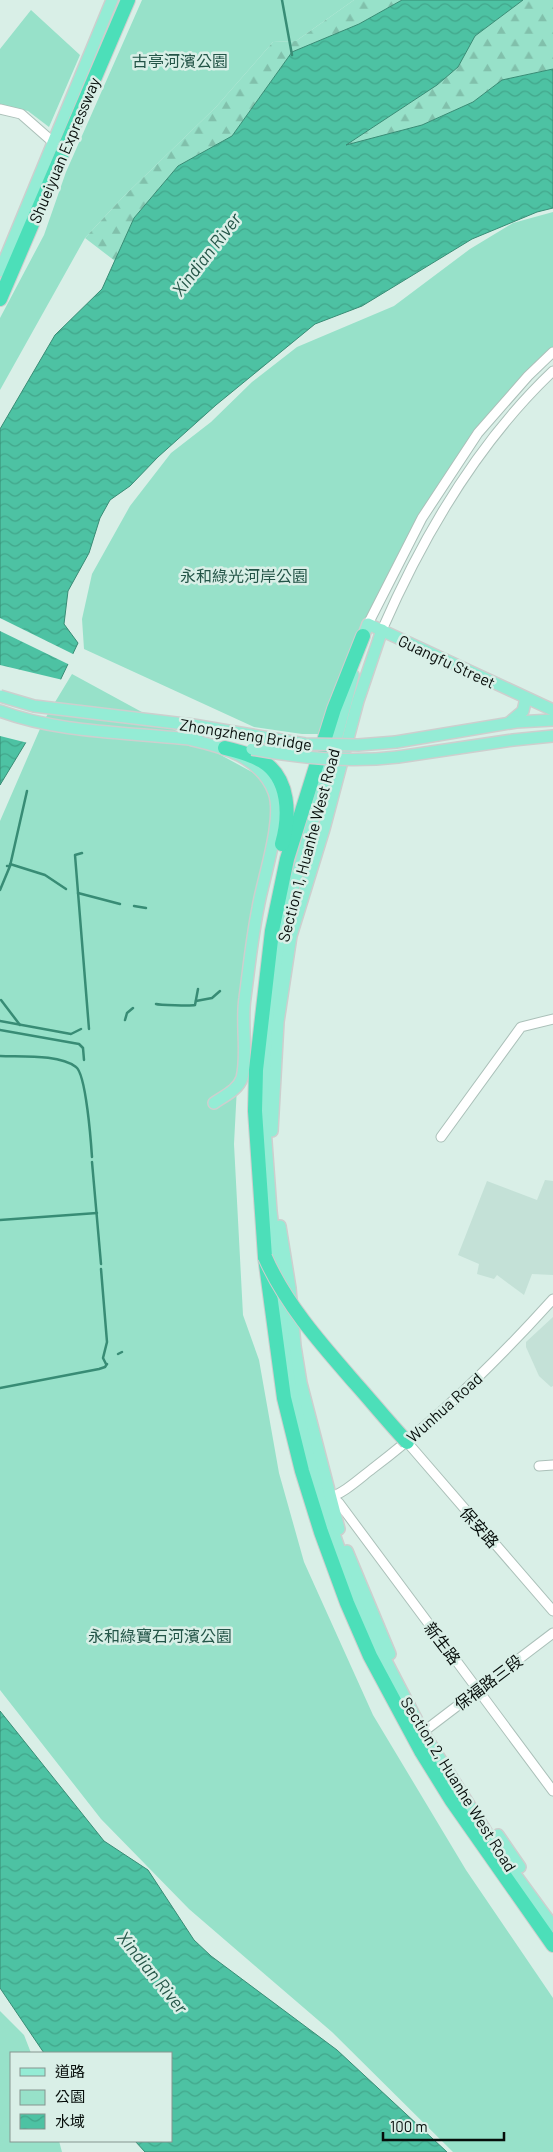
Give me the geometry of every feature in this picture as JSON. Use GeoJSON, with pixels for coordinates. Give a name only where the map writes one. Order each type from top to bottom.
{"type":"FeatureCollection","features":[{"type":"Feature","properties":{"kind":"highway"},"geometry":{"type":"LineString","coordinates":[[0,284],[119,0]]}},
{"type":"Feature","properties":{"kind":"highway","name":"Shueiyuan Expressway"},"geometry":{"type":"LineString","coordinates":[[0,299],[128,0]]}},
{"type":"Feature","properties":{"kind":"highway"},"geometry":{"type":"LineString","coordinates":[[256,1070],[272,931],[290,850],[334,709],[366,630]]}},
{"type":"Feature","properties":{"kind":"highway"},"geometry":{"type":"LineString","coordinates":[[225,748],[249,754],[263,761],[275,771],[282,785],[288,813],[271,891],[255,1028],[255,1111],[265,1257],[284,1398],[302,1471],[347,1603],[370,1656],[421,1751],[452,1801],[553,1945]]}},
{"type":"Feature","properties":{"kind":"highway"},"geometry":{"type":"LineString","coordinates":[[265,1257],[276,1282],[294,1307],[335,1360],[407,1442]]}},
{"type":"Feature","properties":{"kind":"main road"},"geometry":{"type":"LineString","coordinates":[[0,271],[112,0]]}},
{"type":"Feature","properties":{"kind":"main road","name":"Guangfu Street"},"geometry":{"type":"LineString","coordinates":[[366,630],[382,630],[553,710]]}},
{"type":"Feature","properties":{"kind":"main road","name":"Section 1, Huanhe West Road"},"geometry":{"type":"LineString","coordinates":[[285,1289],[264,1114],[270,1013],[285,917],[366,630]]}},
{"type":"Feature","properties":{"kind":"main road","name":"Section 1, Huanhe West Road"},"geometry":{"type":"LineString","coordinates":[[285,1289],[271,1125],[278,1022],[291,936],[324,830],[351,728],[382,630]]}},
{"type":"Feature","properties":{"kind":"main road","name":"Zhongzheng Bridge"},"geometry":{"type":"LineString","coordinates":[[0,696],[34,706],[193,725],[305,744],[358,745],[396,742],[509,723],[553,720]]}},
{"type":"Feature","properties":{"kind":"main road"},"geometry":{"type":"LineString","coordinates":[[509,723],[523,711],[526,698]]}},
{"type":"Feature","properties":{"kind":"main road","name":"Zhongzheng Bridge"},"geometry":{"type":"LineString","coordinates":[[0,711],[32,721],[62,726],[192,740],[328,760],[355,761],[398,757],[553,736]]}},
{"type":"Feature","properties":{"kind":"main road"},"geometry":{"type":"LineString","coordinates":[[192,740],[225,748],[259,769],[268,779],[275,793],[277,806],[275,829],[258,908],[244,1006],[242,1079],[234,1090],[214,1103]]}},
{"type":"Feature","properties":{"kind":"main road","name":"Section 2, Huanhe West Road"},"geometry":{"type":"LineString","coordinates":[[285,1289],[301,1383],[327,1498],[388,1649],[426,1729],[501,1855],[553,1926]]}},
{"type":"Feature","properties":{"kind":"main road","name":"Section 2, Huanhe West Road"},"geometry":{"type":"LineString","coordinates":[[426,1729],[553,1913]]}},
{"type":"Feature","properties":{"kind":"street"},"geometry":{"type":"LineString","coordinates":[[0,109],[21,114],[54,143]]}},
{"type":"Feature","properties":{"kind":"street"},"geometry":{"type":"LineString","coordinates":[[366,630],[422,518],[478,433],[528,376],[553,352]]}},
{"type":"Feature","properties":{"kind":"street"},"geometry":{"type":"LineString","coordinates":[[382,630],[401,586],[421,549],[478,459],[524,400],[553,371]]}},
{"type":"Feature","properties":{"kind":"street"},"geometry":{"type":"LineString","coordinates":[[441,1137],[522,1027],[553,1019]]}},
{"type":"Feature","properties":{"kind":"street","name":"Wunhua Road"},"geometry":{"type":"LineString","coordinates":[[327,1498],[361,1478],[407,1442],[480,1375],[553,1299]]}},
{"type":"Feature","properties":{"kind":"street","name":"保安路"},"geometry":{"type":"LineString","coordinates":[[407,1442],[553,1611]]}},
{"type":"Feature","properties":{"kind":"street"},"geometry":{"type":"LineString","coordinates":[[539,1466],[553,1465]]}},
{"type":"Feature","properties":{"kind":"street","name":"新生路"},"geometry":{"type":"LineString","coordinates":[[327,1498],[339,1503],[553,1791]]}},
{"type":"Feature","properties":{"kind":"street","name":"保福路三段"},"geometry":{"type":"LineString","coordinates":[[426,1729],[553,1633]]}},
{"type":"Feature","properties":{"kind":"shaded area"},"geometry":{"type":"Polygon","coordinates":[[[545,1180],[553,1181],[553,1275],[532,1274],[524,1295],[497,1275],[494,1279],[477,1274],[479,1264],[458,1255],[487,1181],[537,1200],[545,1180]]]}},
{"type":"Feature","properties":{"kind":"shaded area"},"geometry":{"type":"Polygon","coordinates":[[[553,1317],[553,1386],[551,1387],[539,1376],[526,1347],[526,1342],[553,1317]]]}},
{"type":"Feature","properties":{"kind":"green space","name":"古亭河濱公園"},"geometry":{"type":"Polygon","coordinates":[[[142,0],[354,0],[296,41],[273,42],[216,107],[123,197],[85,238],[0,390],[0,318],[44,235],[66,172],[142,0]]]}},
{"type":"Feature","properties":{"kind":"green space"},"geometry":{"type":"Polygon","coordinates":[[[354,0],[402,0],[359,24],[292,52],[232,136],[178,166],[134,218],[115,261],[85,238],[123,197],[216,107],[273,42],[296,41],[354,0]]]}},
{"type":"Feature","properties":{"kind":"green space"},"geometry":{"type":"Polygon","coordinates":[[[523,0],[553,0],[553,69],[502,80],[473,102],[422,125],[344,146],[437,85],[458,67],[475,36],[523,0]]]}},
{"type":"Feature","properties":{"kind":"green space"},"geometry":{"type":"Polygon","coordinates":[[[31,10],[80,55],[49,127],[28,111],[0,105],[0,49],[31,10]]]}},
{"type":"Feature","properties":{"kind":"green space","name":"永和綠光河岸公園"},"geometry":{"type":"Polygon","coordinates":[[[553,212],[553,354],[481,430],[408,539],[320,734],[302,734],[254,727],[84,649],[82,619],[92,574],[130,506],[171,453],[211,422],[252,382],[297,347],[394,306],[470,249],[513,223],[553,212]]]}},
{"type":"Feature","properties":{"kind":"green space","name":"永和綠寶石河濱公園"},"geometry":{"type":"Polygon","coordinates":[[[72,674],[252,772],[283,793],[240,1029],[234,1144],[243,1315],[259,1360],[279,1473],[304,1562],[373,1715],[466,1870],[553,1998],[553,2152],[453,2152],[332,2032],[189,1909],[101,1819],[0,1690],[0,821],[43,722],[72,674]]]}},
{"type":"Feature","properties":{"kind":"green space"},"geometry":{"type":"Polygon","coordinates":[[[0,2011],[24,2035],[31,2052],[10,2052],[10,2142],[59,2142],[62,2152],[0,2152],[0,2011]]]}},
{"type":"Feature","properties":{"kind":"water","name":"Xindian River"},"geometry":{"type":"Polygon","coordinates":[[[402,0],[523,0],[475,36],[458,67],[437,85],[346,145],[422,125],[473,102],[502,80],[553,69],[553,208],[537,212],[472,239],[362,306],[315,324],[216,405],[158,457],[130,486],[110,500],[100,518],[89,553],[68,591],[64,624],[78,643],[48,706],[0,785],[0,429],[55,335],[102,289],[134,218],[178,166],[232,136],[292,52],[359,24],[402,0]]]}},
{"type":"Feature","properties":{"kind":"water","name":"Xindian River"},"geometry":{"type":"Polygon","coordinates":[[[0,1711],[104,1841],[148,1870],[194,1940],[211,1956],[337,2050],[447,2152],[145,2152],[136,2142],[172,2142],[172,2052],[43,2052],[0,1988],[0,1711]]]}},
{"type":"Feature","properties":{"kind":"pier"},"geometry":{"type":"Polygon","coordinates":[[[0,618],[75,655],[70,665],[0,631],[0,618]]]}},
{"type":"Feature","properties":{"kind":"pier"},"geometry":{"type":"Polygon","coordinates":[[[0,665],[63,680],[50,707],[28,743],[0,736],[0,665]]]}},
{"type":"Feature","properties":{"kind":"waterway"},"geometry":{"type":"LineString","coordinates":[[282,0],[292,55]]}},
{"type":"Feature","properties":{"kind":"waterway"},"geometry":{"type":"LineString","coordinates":[[7,866],[10,866],[27,791]]}},
{"type":"Feature","properties":{"kind":"waterway"},"geometry":{"type":"LineString","coordinates":[[82,853],[75,855],[89,1029]]}},
{"type":"Feature","properties":{"kind":"waterway"},"geometry":{"type":"LineString","coordinates":[[10,864],[45,875],[66,889]]}},
{"type":"Feature","properties":{"kind":"waterway"},"geometry":{"type":"LineString","coordinates":[[0,890],[10,866]]}},
{"type":"Feature","properties":{"kind":"waterway"},"geometry":{"type":"LineString","coordinates":[[78,893],[120,904]]}},
{"type":"Feature","properties":{"kind":"waterway"},"geometry":{"type":"LineString","coordinates":[[134,906],[146,908]]}},
{"type":"Feature","properties":{"kind":"waterway"},"geometry":{"type":"LineString","coordinates":[[156,1004],[195,1005],[198,989]]}},
{"type":"Feature","properties":{"kind":"waterway"},"geometry":{"type":"LineString","coordinates":[[196,1001],[212,998],[220,991]]}},
{"type":"Feature","properties":{"kind":"waterway"},"geometry":{"type":"LineString","coordinates":[[1,1000],[20,1025]]}},
{"type":"Feature","properties":{"kind":"waterway"},"geometry":{"type":"LineString","coordinates":[[125,1020],[127,1013],[133,1008]]}},
{"type":"Feature","properties":{"kind":"waterway"},"geometry":{"type":"LineString","coordinates":[[0,1021],[71,1034],[81,1029]]}},
{"type":"Feature","properties":{"kind":"waterway"},"geometry":{"type":"LineString","coordinates":[[0,1030],[79,1044],[83,1048],[84,1060]]}},
{"type":"Feature","properties":{"kind":"waterway"},"geometry":{"type":"LineString","coordinates":[[0,1056],[50,1058],[76,1067],[80,1072],[83,1082],[92,1157]]}},
{"type":"Feature","properties":{"kind":"waterway"},"geometry":{"type":"LineString","coordinates":[[92,1162],[101,1264]]}},
{"type":"Feature","properties":{"kind":"waterway"},"geometry":{"type":"LineString","coordinates":[[0,1220],[97,1213]]}},
{"type":"Feature","properties":{"kind":"waterway"},"geometry":{"type":"LineString","coordinates":[[101,1269],[107,1342],[103,1358],[106,1364]]}},
{"type":"Feature","properties":{"kind":"waterway"},"geometry":{"type":"LineString","coordinates":[[118,1354],[122,1352]]}},
{"type":"Feature","properties":{"kind":"waterway"},"geometry":{"type":"LineString","coordinates":[[0,1388],[99,1369],[107,1364]]}}]}
